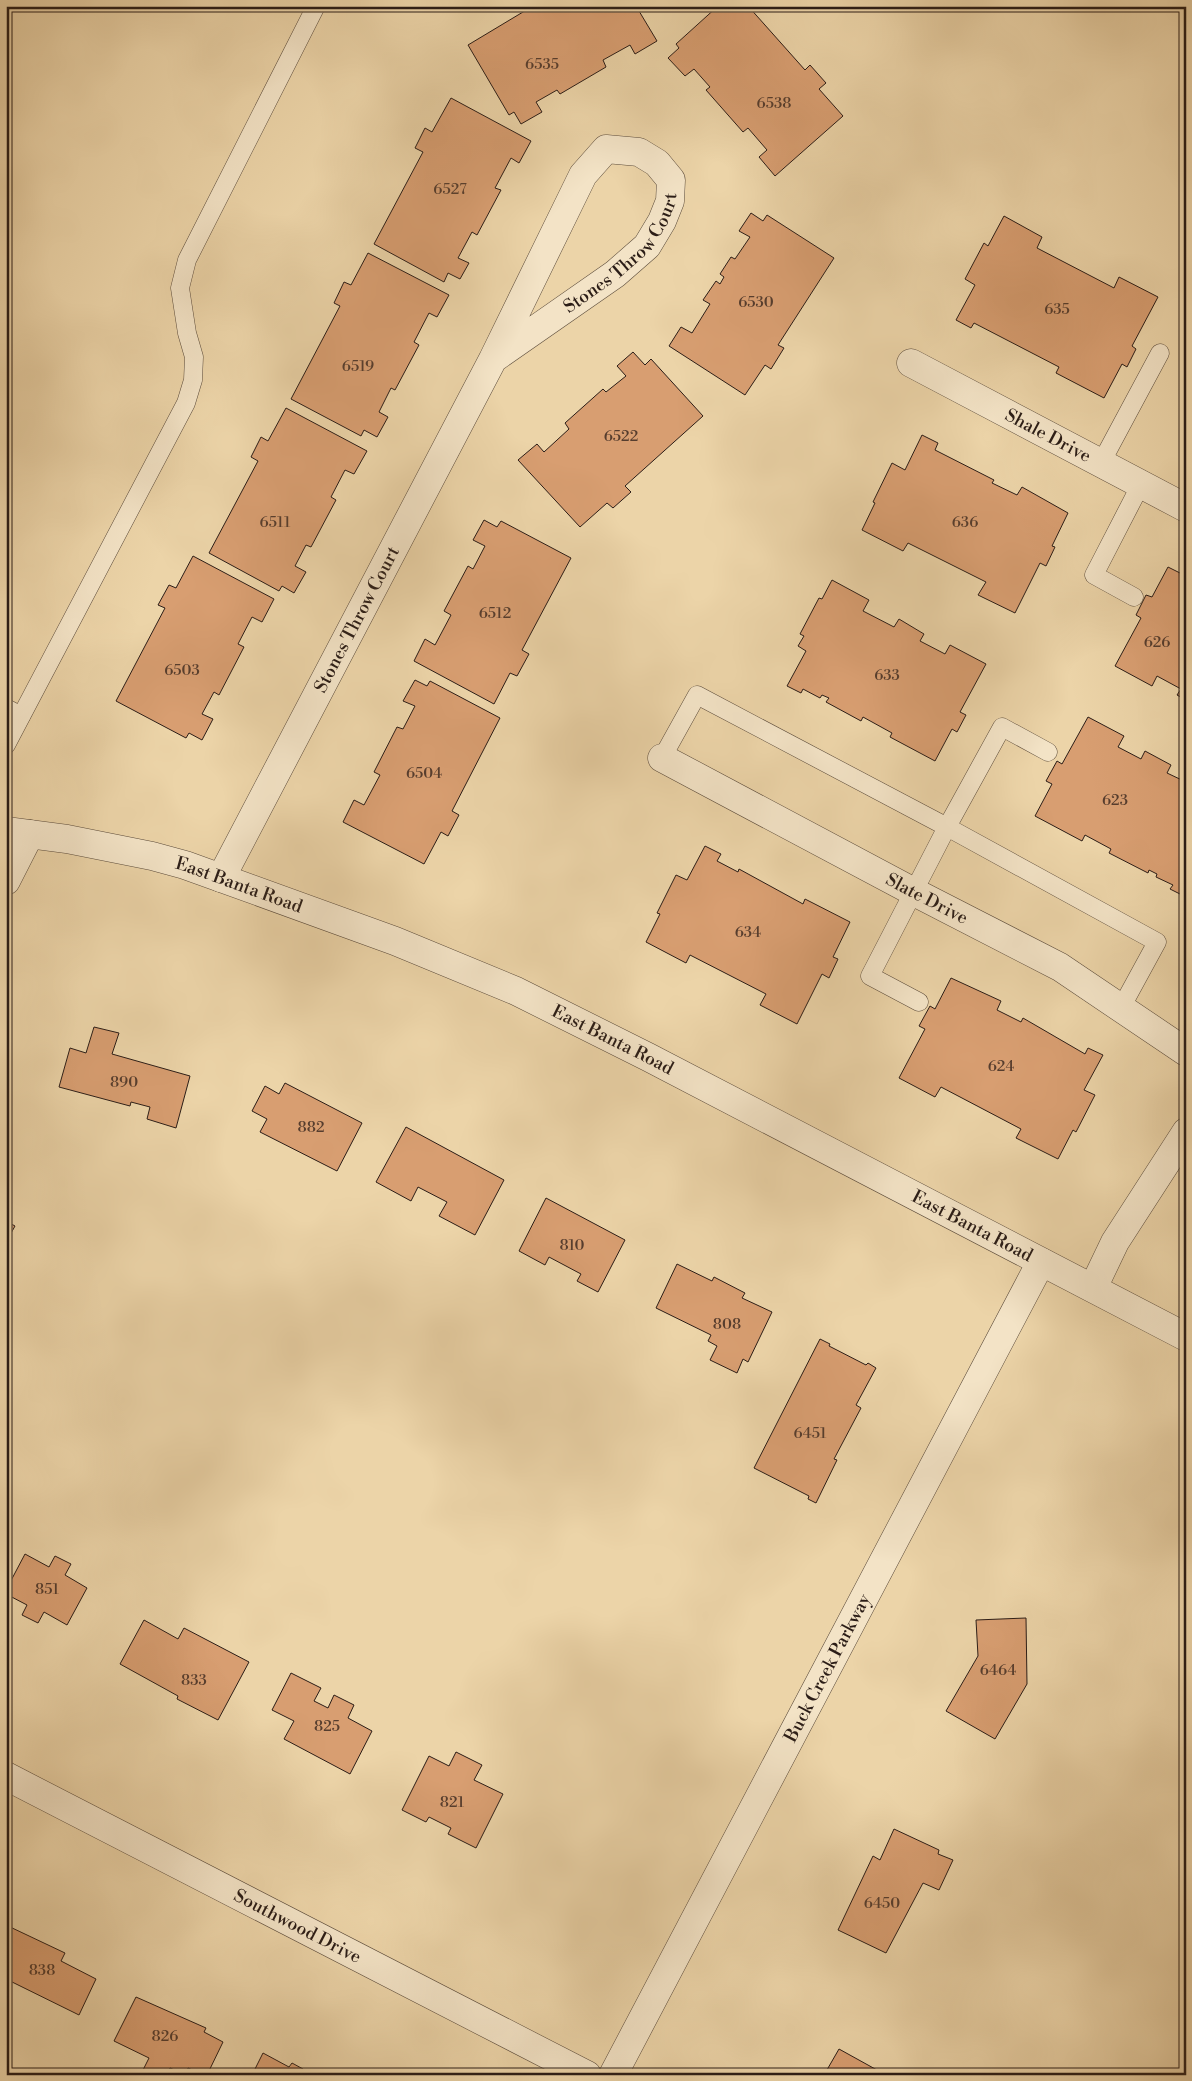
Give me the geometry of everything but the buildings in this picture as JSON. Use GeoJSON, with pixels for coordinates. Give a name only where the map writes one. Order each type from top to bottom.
{"type":"FeatureCollection","features":[{"type":"Feature","properties":{"kind":"street","name":"Stones Throw Court"},"geometry":{"type":"LineString","coordinates":[[221,878],[493,359],[583,175],[606,149],[639,152],[657,163],[671,180],[670,201],[662,221],[647,246],[615,274],[493,359]]}},
{"type":"Feature","properties":{"kind":"street","name":"Shale Drive"},"geometry":{"type":"LineString","coordinates":[[911,363],[1186,508]]}},
{"type":"Feature","properties":{"kind":"street","name":"Slate Drive"},"geometry":{"type":"LineString","coordinates":[[662,758],[1060,967],[1186,1052]]}},
{"type":"Feature","properties":{"kind":"street","name":"East Banta Road"},"geometry":{"type":"LineString","coordinates":[[18,833],[59,838],[152,856],[185,865],[395,940],[516,991],[648,1057],[1186,1337]]}},
{"type":"Feature","properties":{"kind":"street"},"geometry":{"type":"LineString","coordinates":[[6,881],[18,833]]}},
{"type":"Feature","properties":{"kind":"street"},"geometry":{"type":"LineString","coordinates":[[1092,1288],[1115,1242],[1186,1132]]}},
{"type":"Feature","properties":{"kind":"street","name":"Buck Creek Parkway"},"geometry":{"type":"LineString","coordinates":[[613,2075],[1041,1262]]}},
{"type":"Feature","properties":{"kind":"street","name":"Southwood Drive"},"geometry":{"type":"LineString","coordinates":[[6,1776],[587,2075]]}},
{"type":"Feature","properties":{"kind":"lane"},"geometry":{"type":"LineString","coordinates":[[6,745],[14,712],[186,403],[194,380],[194,357],[187,333],[180,288],[187,260],[316,6]]}},
{"type":"Feature","properties":{"kind":"lane"},"geometry":{"type":"LineString","coordinates":[[1101,463],[1160,353]]}},
{"type":"Feature","properties":{"kind":"lane"},"geometry":{"type":"LineString","coordinates":[[1134,597],[1094,575],[1140,484]]}},
{"type":"Feature","properties":{"kind":"lane"},"geometry":{"type":"LineString","coordinates":[[662,758],[697,695],[947,827],[1157,942],[1121,1008]]}},
{"type":"Feature","properties":{"kind":"lane"},"geometry":{"type":"LineString","coordinates":[[919,1002],[870,976],[947,827],[1002,727],[1048,752]]}}]}
